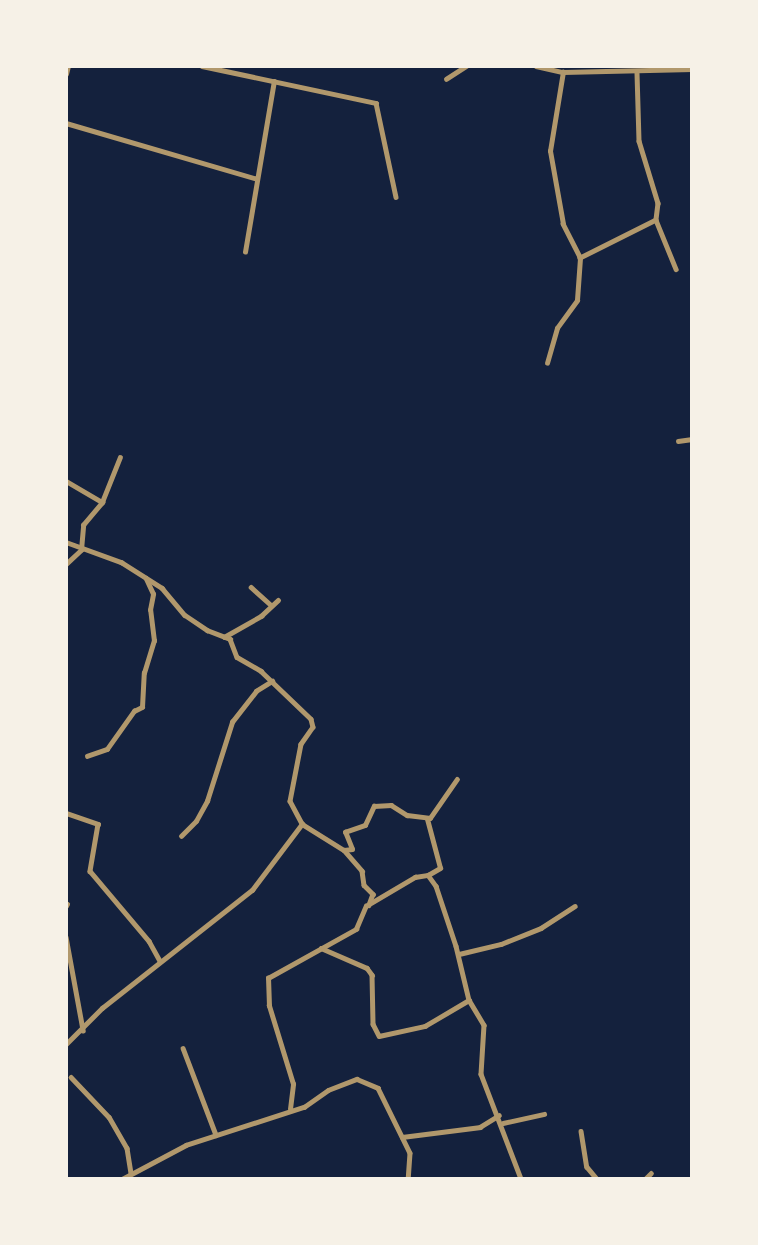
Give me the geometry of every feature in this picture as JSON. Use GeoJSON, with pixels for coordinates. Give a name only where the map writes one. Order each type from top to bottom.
{"type":"FeatureCollection","features":[{"type":"Feature","properties":{"kind":"street"},"geometry":{"type":"LineString","coordinates":[[66,74],[68,66]]}},
{"type":"Feature","properties":{"kind":"street"},"geometry":{"type":"LineString","coordinates":[[202,66],[376,103],[396,197]]}},
{"type":"Feature","properties":{"kind":"street"},"geometry":{"type":"LineString","coordinates":[[446,79],[466,66]]}},
{"type":"Feature","properties":{"kind":"street"},"geometry":{"type":"LineString","coordinates":[[536,66],[563,72],[637,73],[692,69]]}},
{"type":"Feature","properties":{"kind":"street"},"geometry":{"type":"LineString","coordinates":[[547,363],[557,328],[577,300],[580,258],[563,224],[550,151],[563,72]]}},
{"type":"Feature","properties":{"kind":"street"},"geometry":{"type":"LineString","coordinates":[[637,73],[639,141],[658,203],[656,220],[676,268]]}},
{"type":"Feature","properties":{"kind":"street"},"geometry":{"type":"LineString","coordinates":[[245,252],[274,81]]}},
{"type":"Feature","properties":{"kind":"street"},"geometry":{"type":"LineString","coordinates":[[66,123],[257,179]]}},
{"type":"Feature","properties":{"kind":"street"},"geometry":{"type":"LineString","coordinates":[[580,258],[656,220]]}},
{"type":"Feature","properties":{"kind":"street"},"geometry":{"type":"LineString","coordinates":[[678,441],[692,439]]}},
{"type":"Feature","properties":{"kind":"street"},"geometry":{"type":"LineString","coordinates":[[66,564],[81,550],[83,525],[102,502],[120,457]]}},
{"type":"Feature","properties":{"kind":"street"},"geometry":{"type":"LineString","coordinates":[[66,481],[102,502]]}},
{"type":"Feature","properties":{"kind":"street"},"geometry":{"type":"LineString","coordinates":[[66,542],[81,550],[121,562],[162,588],[185,615],[233,641],[237,657],[272,681],[311,719],[313,727],[301,744],[289,792],[302,824],[344,850],[362,871],[364,885],[372,892],[369,905],[356,928],[275,971],[267,982],[269,1006],[293,1084],[290,1109]]}},
{"type":"Feature","properties":{"kind":"street"},"geometry":{"type":"LineString","coordinates":[[87,756],[107,749],[134,711],[142,707],[144,673],[153,649],[153,594],[146,579]]}},
{"type":"Feature","properties":{"kind":"street"},"geometry":{"type":"LineString","coordinates":[[251,587],[270,604]]}},
{"type":"Feature","properties":{"kind":"street"},"geometry":{"type":"LineString","coordinates":[[153,594],[162,588]]}},
{"type":"Feature","properties":{"kind":"street"},"geometry":{"type":"LineString","coordinates":[[224,637],[261,616],[270,604],[278,600]]}},
{"type":"Feature","properties":{"kind":"street"},"geometry":{"type":"LineString","coordinates":[[181,836],[196,821],[207,801],[232,722],[256,691],[272,681]]}},
{"type":"Feature","properties":{"kind":"street"},"geometry":{"type":"LineString","coordinates":[[427,819],[457,779]]}},
{"type":"Feature","properties":{"kind":"street"},"geometry":{"type":"LineString","coordinates":[[344,850],[352,849],[345,832],[365,825],[374,806],[391,805],[407,815],[427,819]]}},
{"type":"Feature","properties":{"kind":"street"},"geometry":{"type":"LineString","coordinates":[[66,813],[98,824],[90,871],[114,896],[160,961]]}},
{"type":"Feature","properties":{"kind":"street"},"geometry":{"type":"LineString","coordinates":[[369,905],[415,877],[428,875],[442,864],[427,819]]}},
{"type":"Feature","properties":{"kind":"street"},"geometry":{"type":"LineString","coordinates":[[66,1044],[83,1030],[91,1017],[252,890],[302,824]]}},
{"type":"Feature","properties":{"kind":"street"},"geometry":{"type":"LineString","coordinates":[[428,875],[436,886],[459,954],[469,1000],[484,1025],[481,1074],[503,1123],[521,1179]]}},
{"type":"Feature","properties":{"kind":"street"},"geometry":{"type":"LineString","coordinates":[[459,954],[493,947],[541,928],[574,906]]}},
{"type":"Feature","properties":{"kind":"street"},"geometry":{"type":"LineString","coordinates":[[66,936],[83,1030]]}},
{"type":"Feature","properties":{"kind":"street"},"geometry":{"type":"LineString","coordinates":[[321,948],[367,968],[372,975],[373,1024],[379,1036],[425,1026],[469,1000]]}},
{"type":"Feature","properties":{"kind":"street"},"geometry":{"type":"LineString","coordinates":[[183,1048],[216,1135]]}},
{"type":"Feature","properties":{"kind":"street"},"geometry":{"type":"LineString","coordinates":[[71,1077],[109,1117],[127,1148],[131,1173]]}},
{"type":"Feature","properties":{"kind":"street"},"geometry":{"type":"LineString","coordinates":[[122,1179],[186,1145],[290,1109],[304,1107],[328,1089],[357,1079],[366,1080],[378,1088],[410,1153],[408,1179]]}},
{"type":"Feature","properties":{"kind":"street"},"geometry":{"type":"LineString","coordinates":[[503,1123],[544,1114]]}},
{"type":"Feature","properties":{"kind":"street"},"geometry":{"type":"LineString","coordinates":[[402,1137],[480,1127],[499,1116]]}},
{"type":"Feature","properties":{"kind":"street"},"geometry":{"type":"LineString","coordinates":[[580,1131],[587,1167],[597,1179]]}},
{"type":"Feature","properties":{"kind":"street"},"geometry":{"type":"LineString","coordinates":[[645,1179],[651,1173]]}}]}
